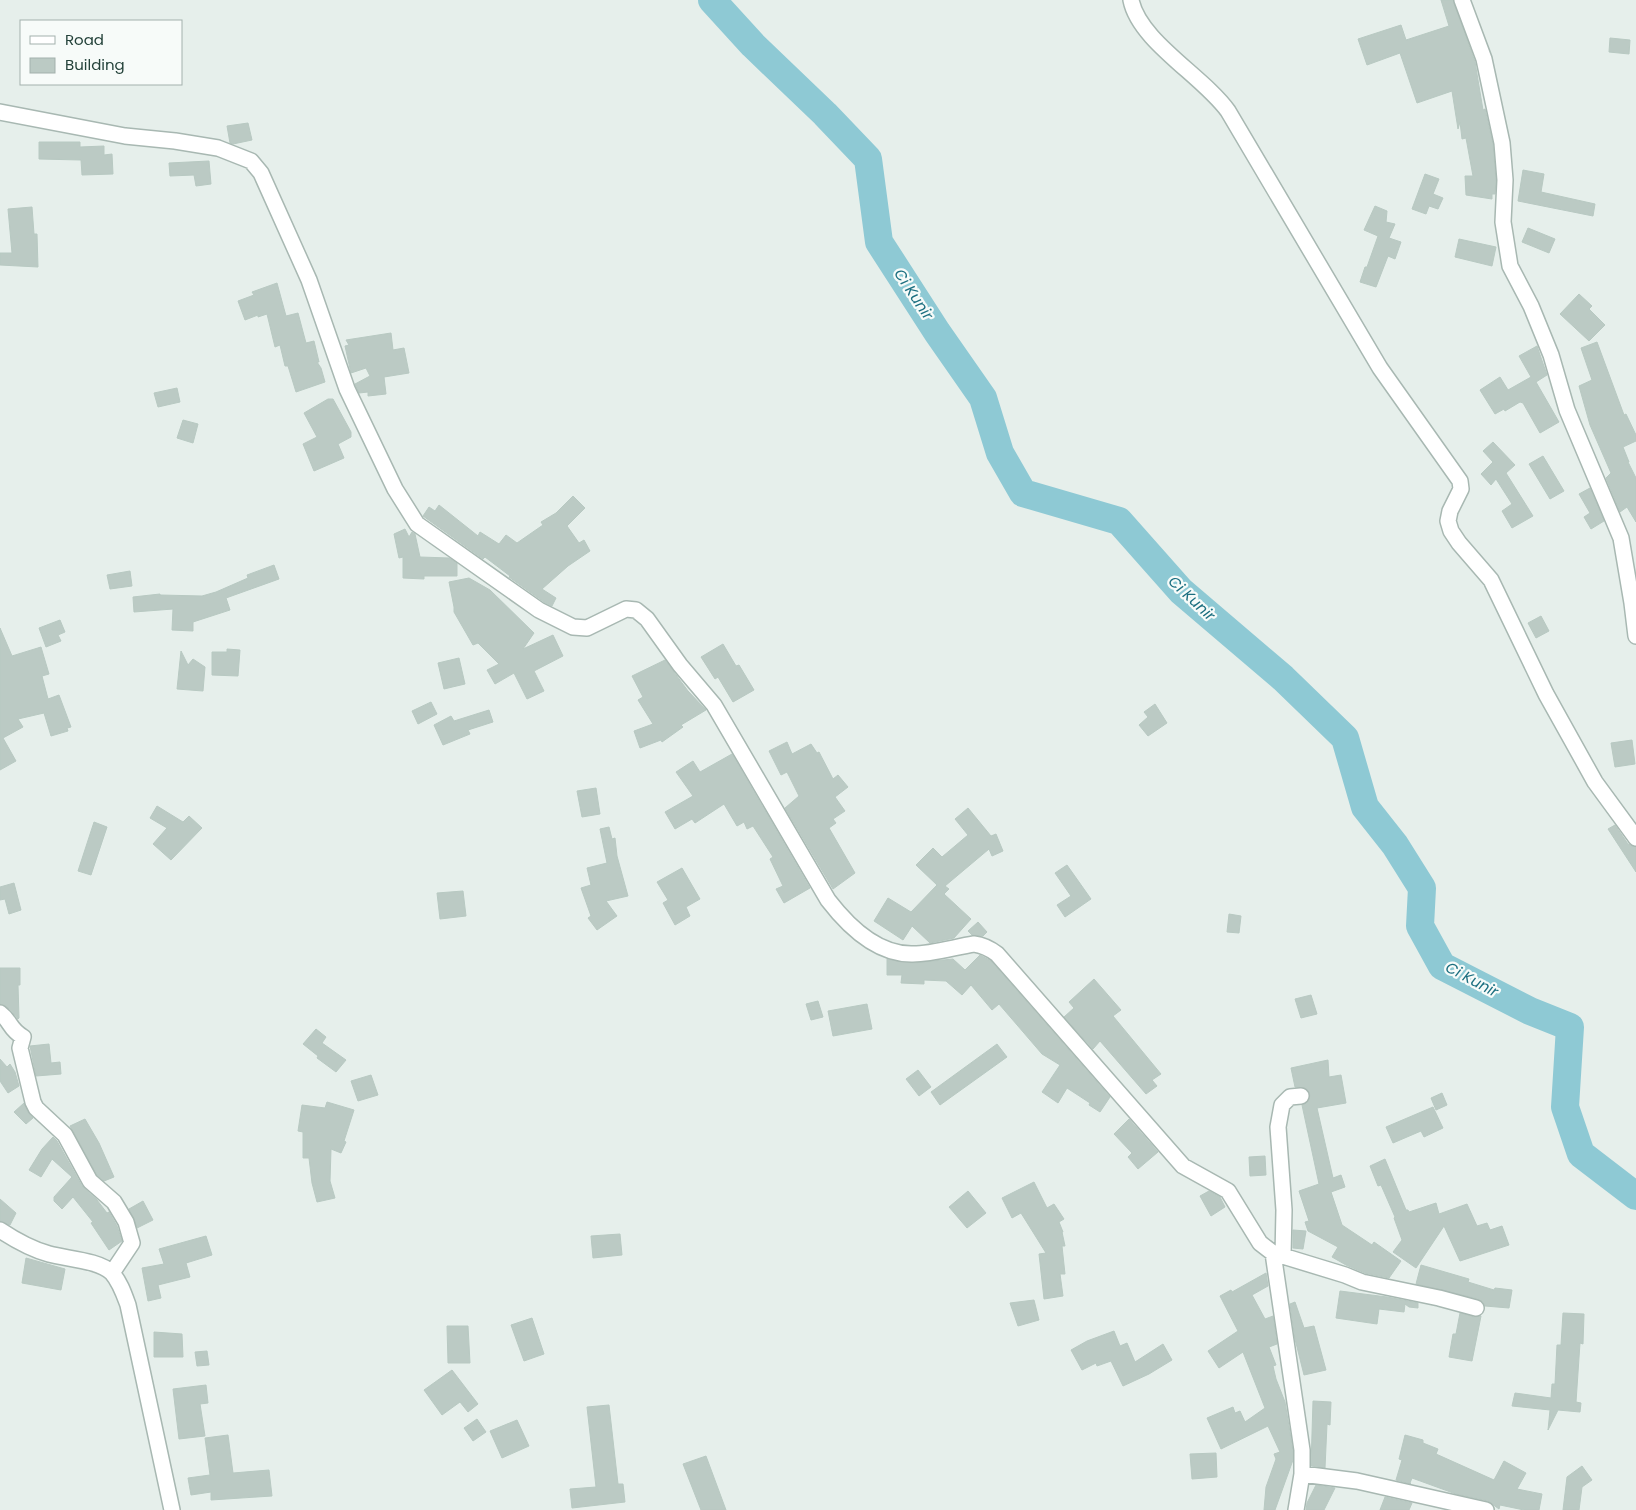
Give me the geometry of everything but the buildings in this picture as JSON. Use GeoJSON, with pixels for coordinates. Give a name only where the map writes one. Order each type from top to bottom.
{"type":"FeatureCollection","features":[{"type":"Feature","properties":{"kind":"street"},"geometry":{"type":"LineString","coordinates":[[1131,0],[1135,14],[1150,35],[1215,95],[1228,111],[1380,368],[1460,481],[1461,488],[1450,510],[1448,521],[1450,531],[1491,580],[1546,694],[1595,782],[1636,838]]}},
{"type":"Feature","properties":{"kind":"street"},"geometry":{"type":"LineString","coordinates":[[1462,0],[1484,59],[1502,143],[1505,180],[1503,222],[1510,266],[1531,306],[1551,355],[1567,410],[1621,538],[1636,636]]}},
{"type":"Feature","properties":{"kind":"street"},"geometry":{"type":"LineString","coordinates":[[0,112],[126,136],[218,148],[251,161],[261,173],[309,280],[346,389],[395,488],[417,524],[539,610],[573,628],[587,628],[626,609],[636,610],[646,619],[680,665],[714,705],[828,900],[840,914],[866,938],[881,947],[897,952],[913,954],[974,944],[982,944],[990,948],[1183,1166],[1228,1191],[1260,1243],[1278,1255],[1362,1282],[1439,1298],[1476,1308]]}},
{"type":"Feature","properties":{"kind":"street"},"geometry":{"type":"LineString","coordinates":[[0,1013],[14,1032],[23,1036],[20,1048],[36,1108],[64,1135],[90,1180],[114,1202],[126,1222],[132,1243],[112,1272]]}},
{"type":"Feature","properties":{"kind":"street"},"geometry":{"type":"LineString","coordinates":[[1296,1510],[1302,1474],[1302,1450],[1278,1255],[1284,1210],[1278,1127],[1282,1105],[1290,1097],[1301,1096]]}},
{"type":"Feature","properties":{"kind":"street"},"geometry":{"type":"LineString","coordinates":[[0,1230],[18,1242],[48,1254],[95,1264],[112,1272],[122,1288],[128,1305],[172,1510]]}},
{"type":"Feature","properties":{"kind":"street"},"geometry":{"type":"LineString","coordinates":[[1302,1474],[1357,1481],[1486,1510]]}},
{"type":"Feature","properties":{"kind":"waterway","name":"Ci Kunir"},"geometry":{"type":"LineString","coordinates":[[712,0],[753,45],[825,114],[868,159],[879,242],[937,332],[983,398],[1000,453],[1023,493],[1119,521],[1181,591],[1283,678],[1345,738],[1365,807],[1395,845],[1422,888],[1420,926],[1442,966],[1530,1011],[1570,1027],[1565,1107],[1581,1154],[1636,1196]]}}]}
